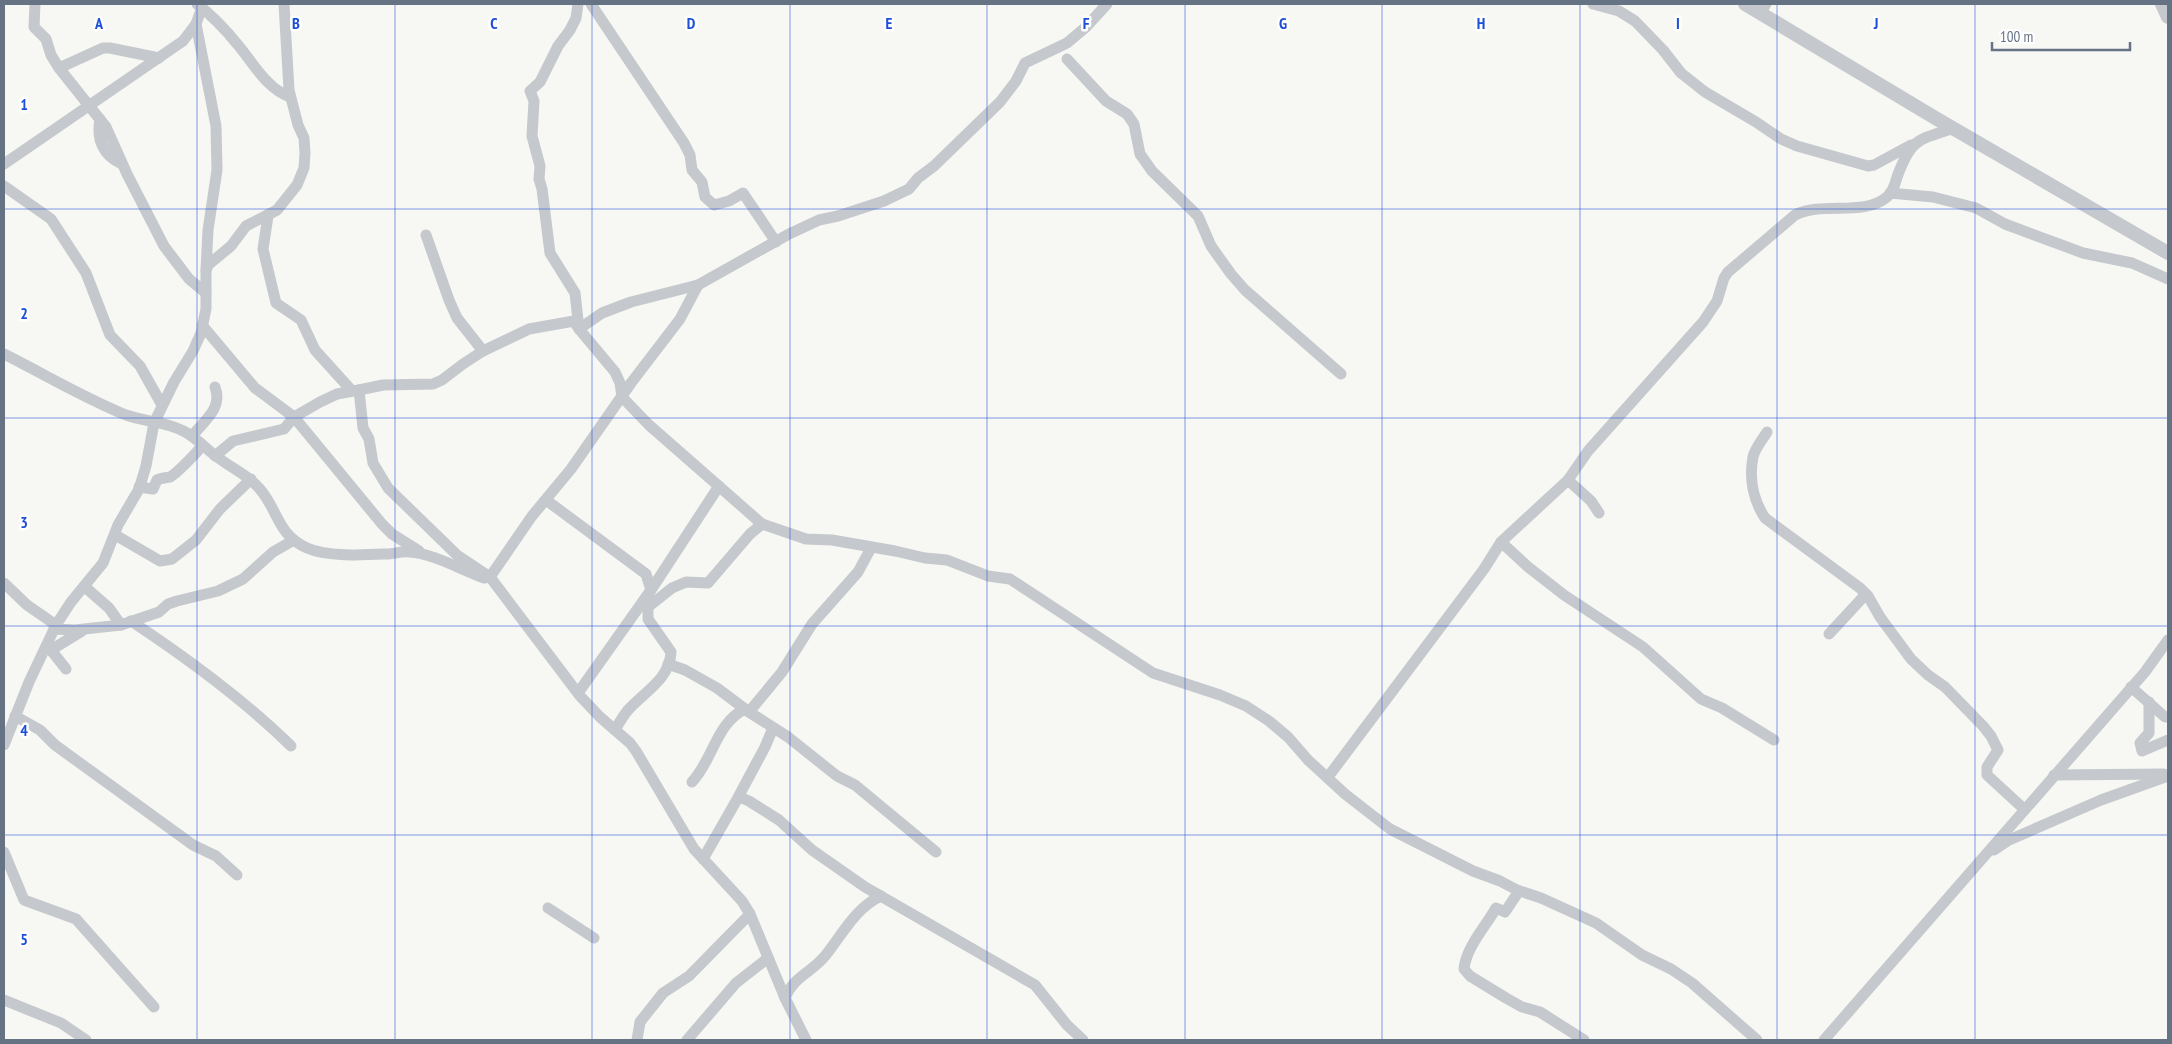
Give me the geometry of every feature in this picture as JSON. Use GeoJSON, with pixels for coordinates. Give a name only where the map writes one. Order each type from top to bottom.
{"type":"FeatureCollection","features":[{"type":"Feature","properties":{"kind":"street"},"geometry":{"type":"LineString","coordinates":[[35,4],[34,28],[46,39],[51,55],[59,68],[100,119],[98,136],[108,155],[122,164],[168,252],[189,279],[206,293]]}},
{"type":"Feature","properties":{"kind":"street"},"geometry":{"type":"LineString","coordinates":[[206,271],[212,260],[231,246],[246,226],[268,216],[290,196],[304,168],[306,153],[304,138],[290,97],[284,4]]}},
{"type":"Feature","properties":{"kind":"street"},"geometry":{"type":"LineString","coordinates":[[578,4],[576,18],[570,30],[554,53],[540,82],[530,91],[534,101],[532,136],[540,166],[539,179],[542,189],[548,244],[558,269],[575,293],[579,329]]}},
{"type":"Feature","properties":{"kind":"street"},"geometry":{"type":"LineString","coordinates":[[591,4],[659,110],[684,143],[690,155],[692,170],[702,182],[705,197],[714,206],[729,201],[743,193],[776,242]]}},
{"type":"Feature","properties":{"kind":"street"},"geometry":{"type":"LineString","coordinates":[[579,329],[602,313],[630,302],[698,285],[819,220],[884,201],[911,188],[918,178],[939,162],[1000,102],[1016,81],[1025,63],[1066,43],[1086,27],[1107,4]]}},
{"type":"Feature","properties":{"kind":"street"},"geometry":{"type":"LineString","coordinates":[[1593,4],[1619,11],[1635,21],[1680,73],[1705,92],[1796,146],[1868,166],[1874,165],[1925,137],[1954,128]]}},
{"type":"Feature","properties":{"kind":"street"},"geometry":{"type":"LineString","coordinates":[[1745,4],[1763,8],[1954,128],[2168,253]]}},
{"type":"Feature","properties":{"kind":"street"},"geometry":{"type":"LineString","coordinates":[[2162,4],[2168,17]]}},
{"type":"Feature","properties":{"kind":"street"},"geometry":{"type":"LineString","coordinates":[[200,6],[238,44],[269,84],[290,97]]}},
{"type":"Feature","properties":{"kind":"street"},"geometry":{"type":"LineString","coordinates":[[4,164],[187,37],[196,24],[200,6]]}},
{"type":"Feature","properties":{"kind":"street"},"geometry":{"type":"LineString","coordinates":[[4,745],[49,647],[55,627],[71,602],[103,563],[118,525],[139,487],[146,466],[154,423],[162,405],[193,351],[206,310],[208,230],[217,170],[216,134],[196,24]]}},
{"type":"Feature","properties":{"kind":"street"},"geometry":{"type":"LineString","coordinates":[[59,68],[104,48],[158,58]]}},
{"type":"Feature","properties":{"kind":"street"},"geometry":{"type":"LineString","coordinates":[[1067,59],[1106,101],[1127,114],[1134,124],[1140,154],[1152,170],[1198,216],[1211,246],[1231,274],[1245,290],[1341,374]]}},
{"type":"Feature","properties":{"kind":"street"},"geometry":{"type":"LineString","coordinates":[[1328,777],[1479,577],[1501,542],[1568,480],[1588,451],[1703,322],[1717,301],[1724,278],[1728,272],[1795,214],[1807,209],[1847,209],[1872,204],[1887,197],[1913,144]]}},
{"type":"Feature","properties":{"kind":"street"},"geometry":{"type":"LineString","coordinates":[[4,186],[51,219],[86,273],[110,335],[140,366],[162,405]]}},
{"type":"Feature","properties":{"kind":"street"},"geometry":{"type":"LineString","coordinates":[[1890,193],[1933,197],[1976,208],[2005,224],[2083,253],[2132,263],[2168,279]]}},
{"type":"Feature","properties":{"kind":"street"},"geometry":{"type":"LineString","coordinates":[[268,216],[263,249],[276,303],[301,320],[315,350],[356,390],[363,428],[369,438],[373,463],[388,488],[457,555],[490,577],[578,693],[636,751],[694,849],[742,901],[750,914],[785,998],[806,1040]]}},
{"type":"Feature","properties":{"kind":"street"},"geometry":{"type":"LineString","coordinates":[[426,235],[448,300],[457,318],[482,351]]}},
{"type":"Feature","properties":{"kind":"street"},"geometry":{"type":"LineString","coordinates":[[202,325],[256,388],[294,417],[382,524],[404,542],[426,555],[484,578],[490,577],[532,516],[571,469],[680,320],[698,285]]}},
{"type":"Feature","properties":{"kind":"street"},"geometry":{"type":"LineString","coordinates":[[215,456],[240,438],[268,434],[284,429],[294,417],[337,394],[383,385],[433,384],[442,380],[482,351],[529,328],[574,321],[615,372],[620,383],[622,397],[649,425],[762,524],[806,539],[832,540],[925,558],[947,560],[988,576],[1010,578],[1153,673],[1220,695],[1246,706],[1269,720],[1288,737],[1308,760],[1366,812],[1390,829],[1473,872],[1500,881],[1519,891],[1541,898],[1596,923],[1642,955],[1671,969],[1692,983],[1757,1040]]}},
{"type":"Feature","properties":{"kind":"street"},"geometry":{"type":"LineString","coordinates":[[4,354],[119,412],[154,423],[172,426],[192,436],[215,456],[251,479],[269,500],[280,524],[294,540],[318,552],[388,554],[409,552],[426,555]]}},
{"type":"Feature","properties":{"kind":"street"},"geometry":{"type":"LineString","coordinates":[[192,436],[217,405],[218,398],[215,387]]}},
{"type":"Feature","properties":{"kind":"street"},"geometry":{"type":"LineString","coordinates":[[1767,432],[1754,455],[1752,488],[1764,518],[1866,594],[1911,659],[1928,675],[1945,687],[1988,730],[1998,750],[1987,768],[1987,775],[2024,809]]}},
{"type":"Feature","properties":{"kind":"street"},"geometry":{"type":"LineString","coordinates":[[139,487],[153,489],[158,480],[173,475],[184,463],[195,456],[202,445]]}},
{"type":"Feature","properties":{"kind":"street"},"geometry":{"type":"LineString","coordinates":[[117,536],[160,561],[172,560],[196,540],[220,509],[251,479]]}},
{"type":"Feature","properties":{"kind":"street"},"geometry":{"type":"LineString","coordinates":[[1568,480],[1591,501],[1599,514]]}},
{"type":"Feature","properties":{"kind":"street"},"geometry":{"type":"LineString","coordinates":[[578,693],[651,590],[719,486]]}},
{"type":"Feature","properties":{"kind":"street"},"geometry":{"type":"LineString","coordinates":[[546,500],[646,574],[651,590]]}},
{"type":"Feature","properties":{"kind":"street"},"geometry":{"type":"LineString","coordinates":[[615,730],[628,710],[660,680],[668,664],[670,652],[648,619],[648,606],[672,588],[686,582],[708,583],[750,534],[762,524]]}},
{"type":"Feature","properties":{"kind":"street"},"geometry":{"type":"LineString","coordinates":[[4,583],[27,605],[55,627],[85,629],[126,623],[159,612],[168,604],[192,596],[218,591],[243,579],[274,552],[294,540]]}},
{"type":"Feature","properties":{"kind":"street"},"geometry":{"type":"LineString","coordinates":[[1501,542],[1564,595],[1643,646],[1701,699],[1722,708],[1774,740]]}},
{"type":"Feature","properties":{"kind":"street"},"geometry":{"type":"LineString","coordinates":[[692,782],[701,773],[713,746],[735,714],[747,711],[782,672],[812,624],[858,572],[871,548]]}},
{"type":"Feature","properties":{"kind":"street"},"geometry":{"type":"LineString","coordinates":[[85,587],[126,623],[169,646],[249,708],[292,746]]}},
{"type":"Feature","properties":{"kind":"street"},"geometry":{"type":"LineString","coordinates":[[1829,634],[1866,594]]}},
{"type":"Feature","properties":{"kind":"street"},"geometry":{"type":"LineString","coordinates":[[49,647],[85,629]]}},
{"type":"Feature","properties":{"kind":"street"},"geometry":{"type":"LineString","coordinates":[[1824,1040],[2131,687],[2168,640]]}},
{"type":"Feature","properties":{"kind":"street"},"geometry":{"type":"LineString","coordinates":[[49,647],[66,669]]}},
{"type":"Feature","properties":{"kind":"street"},"geometry":{"type":"LineString","coordinates":[[668,664],[685,670],[717,688],[837,776],[855,785],[936,852]]}},
{"type":"Feature","properties":{"kind":"street"},"geometry":{"type":"LineString","coordinates":[[2131,687],[2168,718]]}},
{"type":"Feature","properties":{"kind":"street"},"geometry":{"type":"LineString","coordinates":[[2149,702],[2149,733],[2140,743],[2142,751],[2168,740]]}},
{"type":"Feature","properties":{"kind":"street"},"geometry":{"type":"LineString","coordinates":[[16,716],[40,730],[56,745],[192,845],[216,856],[238,875]]}},
{"type":"Feature","properties":{"kind":"street"},"geometry":{"type":"LineString","coordinates":[[703,859],[739,797],[774,728]]}},
{"type":"Feature","properties":{"kind":"street"},"geometry":{"type":"LineString","coordinates":[[2054,775],[2168,775]]}},
{"type":"Feature","properties":{"kind":"street"},"geometry":{"type":"LineString","coordinates":[[1977,863],[2009,840],[2101,800],[2168,775]]}},
{"type":"Feature","properties":{"kind":"street"},"geometry":{"type":"LineString","coordinates":[[739,797],[749,801],[779,820],[812,850],[836,868],[1035,985],[1067,1025],[1083,1040]]}},
{"type":"Feature","properties":{"kind":"street"},"geometry":{"type":"LineString","coordinates":[[4,852],[24,900],[76,919],[154,1007]]}},
{"type":"Feature","properties":{"kind":"street"},"geometry":{"type":"LineString","coordinates":[[1519,891],[1505,912],[1496,908],[1476,940],[1464,969],[1470,976],[1506,998],[1522,1007],[1540,1012],[1584,1040]]}},
{"type":"Feature","properties":{"kind":"street"},"geometry":{"type":"LineString","coordinates":[[785,998],[796,980],[824,957],[864,906],[881,896]]}},
{"type":"Feature","properties":{"kind":"street"},"geometry":{"type":"LineString","coordinates":[[548,908],[594,938]]}},
{"type":"Feature","properties":{"kind":"street"},"geometry":{"type":"LineString","coordinates":[[637,1040],[640,1022],[663,993],[689,976],[750,914]]}},
{"type":"Feature","properties":{"kind":"street"},"geometry":{"type":"LineString","coordinates":[[687,1040],[736,983],[768,958]]}},
{"type":"Feature","properties":{"kind":"street"},"geometry":{"type":"LineString","coordinates":[[4,1000],[61,1023],[86,1040]]}}]}
